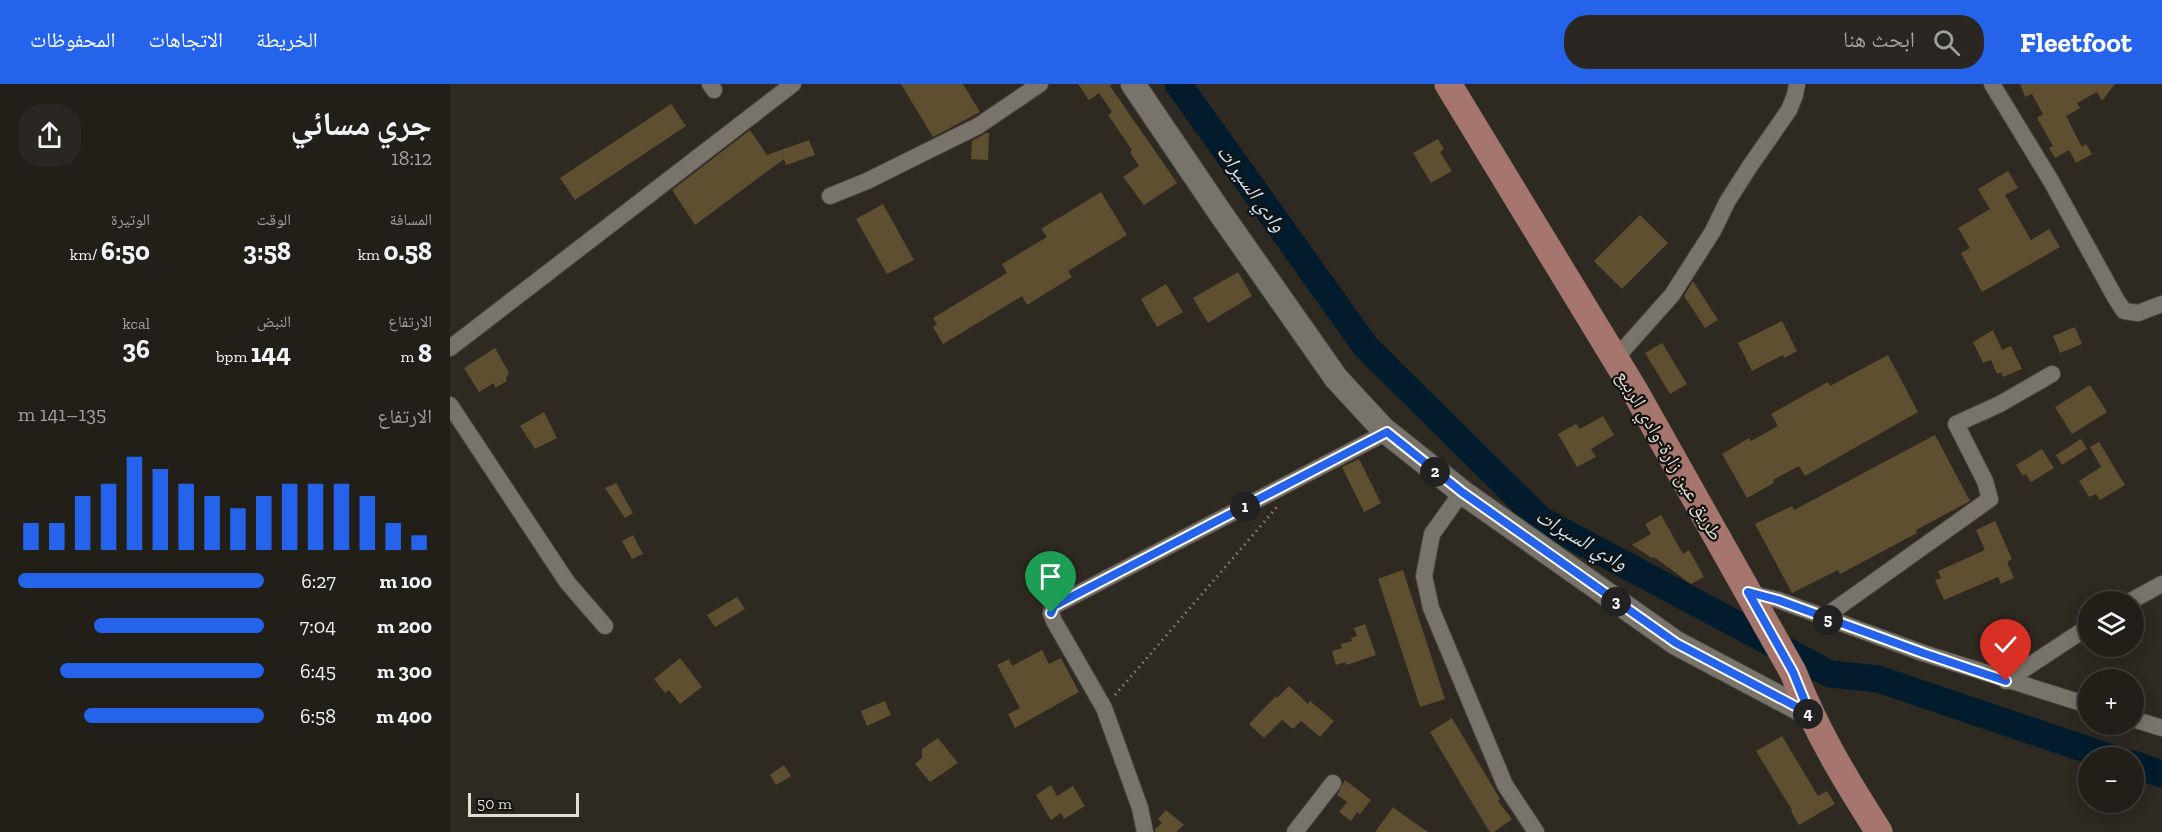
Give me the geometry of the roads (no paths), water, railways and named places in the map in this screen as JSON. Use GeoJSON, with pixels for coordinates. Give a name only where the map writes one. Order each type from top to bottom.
{"type":"FeatureCollection","features":[{"type":"Feature","properties":{"kind":"main road"},"geometry":{"type":"LineString","coordinates":[[1133,84],[1336,378],[1387,432],[1462,492],[1676,643],[1810,714]]}},
{"type":"Feature","properties":{"kind":"main road","name":"طريق عين زارة-وادي الربيع"},"geometry":{"type":"LineString","coordinates":[[1448,84],[1615,359],[1793,672],[1810,714],[1844,779],[1879,832]]}},
{"type":"Feature","properties":{"kind":"street"},"geometry":{"type":"LineString","coordinates":[[450,348],[793,84]]}},
{"type":"Feature","properties":{"kind":"street"},"geometry":{"type":"LineString","coordinates":[[830,196],[867,181],[978,126],[1040,84]]}},
{"type":"Feature","properties":{"kind":"street"},"geometry":{"type":"LineString","coordinates":[[1615,359],[1672,295],[1713,231],[1727,202],[1749,166],[1789,110],[1797,84]]}},
{"type":"Feature","properties":{"kind":"street"},"geometry":{"type":"LineString","coordinates":[[1992,84],[2051,181],[2124,311],[2138,313],[2162,304]]}},
{"type":"Feature","properties":{"kind":"street"},"geometry":{"type":"LineString","coordinates":[[1823,618],[1990,499],[1985,481],[1956,423],[2000,404],[2052,374]]}},
{"type":"Feature","properties":{"kind":"street"},"geometry":{"type":"LineString","coordinates":[[450,405],[567,582],[605,626]]}},
{"type":"Feature","properties":{"kind":"street"},"geometry":{"type":"LineString","coordinates":[[1145,832],[1140,808],[1104,708],[1054,621],[1051,613],[1054,606],[1387,432]]}},
{"type":"Feature","properties":{"kind":"street"},"geometry":{"type":"LineString","coordinates":[[1462,492],[1432,534],[1424,576],[1431,608],[1505,785],[1536,832]]}},
{"type":"Feature","properties":{"kind":"street"},"geometry":{"type":"LineString","coordinates":[[2144,594],[2162,584]]}},
{"type":"Feature","properties":{"kind":"street"},"geometry":{"type":"LineString","coordinates":[[1748,592],[1778,600],[1823,618],[2006,681],[2078,702]]}},
{"type":"Feature","properties":{"kind":"street"},"geometry":{"type":"LineString","coordinates":[[2006,681],[2078,634]]}},
{"type":"Feature","properties":{"kind":"street"},"geometry":{"type":"LineString","coordinates":[[2144,722],[2162,728]]}},
{"type":"Feature","properties":{"kind":"street"},"geometry":{"type":"LineString","coordinates":[[1295,832],[1333,783]]}},
{"type":"Feature","properties":{"kind":"waterway","name":"وادي السيرات"},"geometry":{"type":"LineString","coordinates":[[1178,84],[1366,347],[1541,520],[1830,674],[1878,679],[2079,747]]}},
{"type":"Feature","properties":{"kind":"waterway","name":"وادي السيرات"},"geometry":{"type":"LineString","coordinates":[[2144,768],[2162,774]]}}]}
